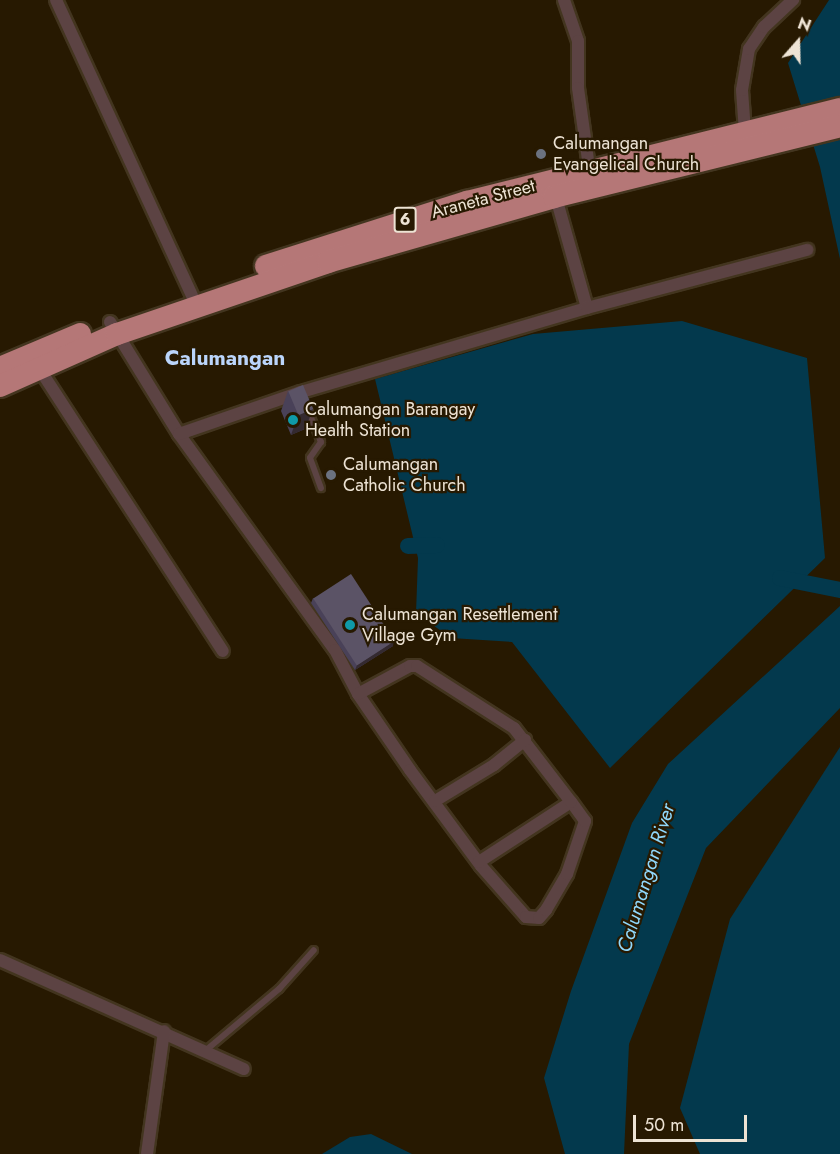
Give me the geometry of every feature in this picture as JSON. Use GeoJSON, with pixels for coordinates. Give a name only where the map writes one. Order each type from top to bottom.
{"type":"FeatureCollection","features":[{"type":"Feature","properties":{"kind":"highway"},"geometry":{"type":"LineString","coordinates":[[0,368],[34,361],[114,328],[189,288],[554,189],[794,129],[840,110]]}},
{"type":"Feature","properties":{"kind":"highway"},"geometry":{"type":"LineString","coordinates":[[591,180],[745,132],[840,126]]}},
{"type":"Feature","properties":{"kind":"highway"},"geometry":{"type":"LineString","coordinates":[[0,386],[34,361]]}},
{"type":"Feature","properties":{"kind":"street"},"geometry":{"type":"LineString","coordinates":[[56,0],[189,288]]}},
{"type":"Feature","properties":{"kind":"street"},"geometry":{"type":"LineString","coordinates":[[564,0],[578,41],[578,88],[591,180]]}},
{"type":"Feature","properties":{"kind":"street"},"geometry":{"type":"LineString","coordinates":[[745,132],[742,90],[749,49],[764,27],[793,0]]}},
{"type":"Feature","properties":{"kind":"street"},"geometry":{"type":"LineString","coordinates":[[554,189],[587,308]]}},
{"type":"Feature","properties":{"kind":"street"},"geometry":{"type":"LineString","coordinates":[[179,434],[301,392],[587,308],[807,250]]}},
{"type":"Feature","properties":{"kind":"street"},"geometry":{"type":"LineString","coordinates":[[114,328],[179,434],[335,650],[358,694],[435,801],[479,862],[526,917],[539,918],[567,874],[584,829],[583,816],[525,740],[504,721],[417,666],[410,666],[358,694]]}},
{"type":"Feature","properties":{"kind":"street"},"geometry":{"type":"LineString","coordinates":[[34,361],[223,651]]}},
{"type":"Feature","properties":{"kind":"street"},"geometry":{"type":"LineString","coordinates":[[435,801],[494,765],[525,740]]}},
{"type":"Feature","properties":{"kind":"street"},"geometry":{"type":"LineString","coordinates":[[479,862],[571,802]]}},
{"type":"Feature","properties":{"kind":"street"},"geometry":{"type":"LineString","coordinates":[[0,960],[164,1031],[244,1069]]}},
{"type":"Feature","properties":{"kind":"street"},"geometry":{"type":"LineString","coordinates":[[147,1154],[164,1031]]}},
{"type":"Feature","properties":{"kind":"lane"},"geometry":{"type":"LineString","coordinates":[[301,392],[321,442],[310,462],[321,488]]}},
{"type":"Feature","properties":{"kind":"lane"},"geometry":{"type":"LineString","coordinates":[[204,1051],[279,989],[314,950]]}},
{"type":"Feature","properties":{"kind":"water"},"geometry":{"type":"Polygon","coordinates":[[[829,0],[840,0],[840,259],[820,167],[788,63],[829,0]]]}},
{"type":"Feature","properties":{"kind":"water"},"geometry":{"type":"Polygon","coordinates":[[[682,321],[807,358],[825,558],[610,768],[512,642],[451,638],[416,613],[418,558],[375,379],[533,334],[682,321]]]}},
{"type":"Feature","properties":{"kind":"water","name":"Calumangan River"},"geometry":{"type":"Polygon","coordinates":[[[840,606],[840,708],[706,848],[629,1044],[624,1154],[565,1154],[544,1078],[571,991],[632,823],[668,764],[840,606]]]}},
{"type":"Feature","properties":{"kind":"water"},"geometry":{"type":"Polygon","coordinates":[[[840,747],[840,1154],[700,1154],[680,1108],[730,919],[840,747]]]}},
{"type":"Feature","properties":{"kind":"water"},"geometry":{"type":"Polygon","coordinates":[[[371,1134],[412,1154],[322,1154],[350,1137],[371,1134]]]}},
{"type":"Feature","properties":{"kind":"building"},"geometry":{"type":"Polygon","coordinates":[[[303,385],[313,409],[298,415],[288,391],[303,385]]]}},
{"type":"Feature","properties":{"kind":"building","name":"Calumangan Resettlement Village Gym"},"geometry":{"type":"Polygon","coordinates":[[[351,574],[395,641],[357,666],[313,599],[351,574]]]}},
{"type":"Feature","properties":{"kind":"waterway"},"geometry":{"type":"LineString","coordinates":[[408,546],[437,545]]}},
{"type":"Feature","properties":{"kind":"waterway"},"geometry":{"type":"LineString","coordinates":[[780,578],[840,590]]}},
{"type":"Feature","properties":{"kind":"place","name":"Calumangan Evangelical Church"},"geometry":{"type":"Point","coordinates":[541,154]}},
{"type":"Feature","properties":{"kind":"place","name":"Calumangan Barangay Health Station"},"geometry":{"type":"Point","coordinates":[293,420]}},
{"type":"Feature","properties":{"kind":"place","name":"Calumangan Catholic Church"},"geometry":{"type":"Point","coordinates":[331,475]}},
{"type":"Feature","properties":{"kind":"place","name":"Calumangan Resettlement Village Gym"},"geometry":{"type":"Point","coordinates":[350,625]}},
{"type":"Feature","properties":{"kind":"district","name":"Calumangan"},"geometry":{"type":"Point","coordinates":[225,358]}}]}
